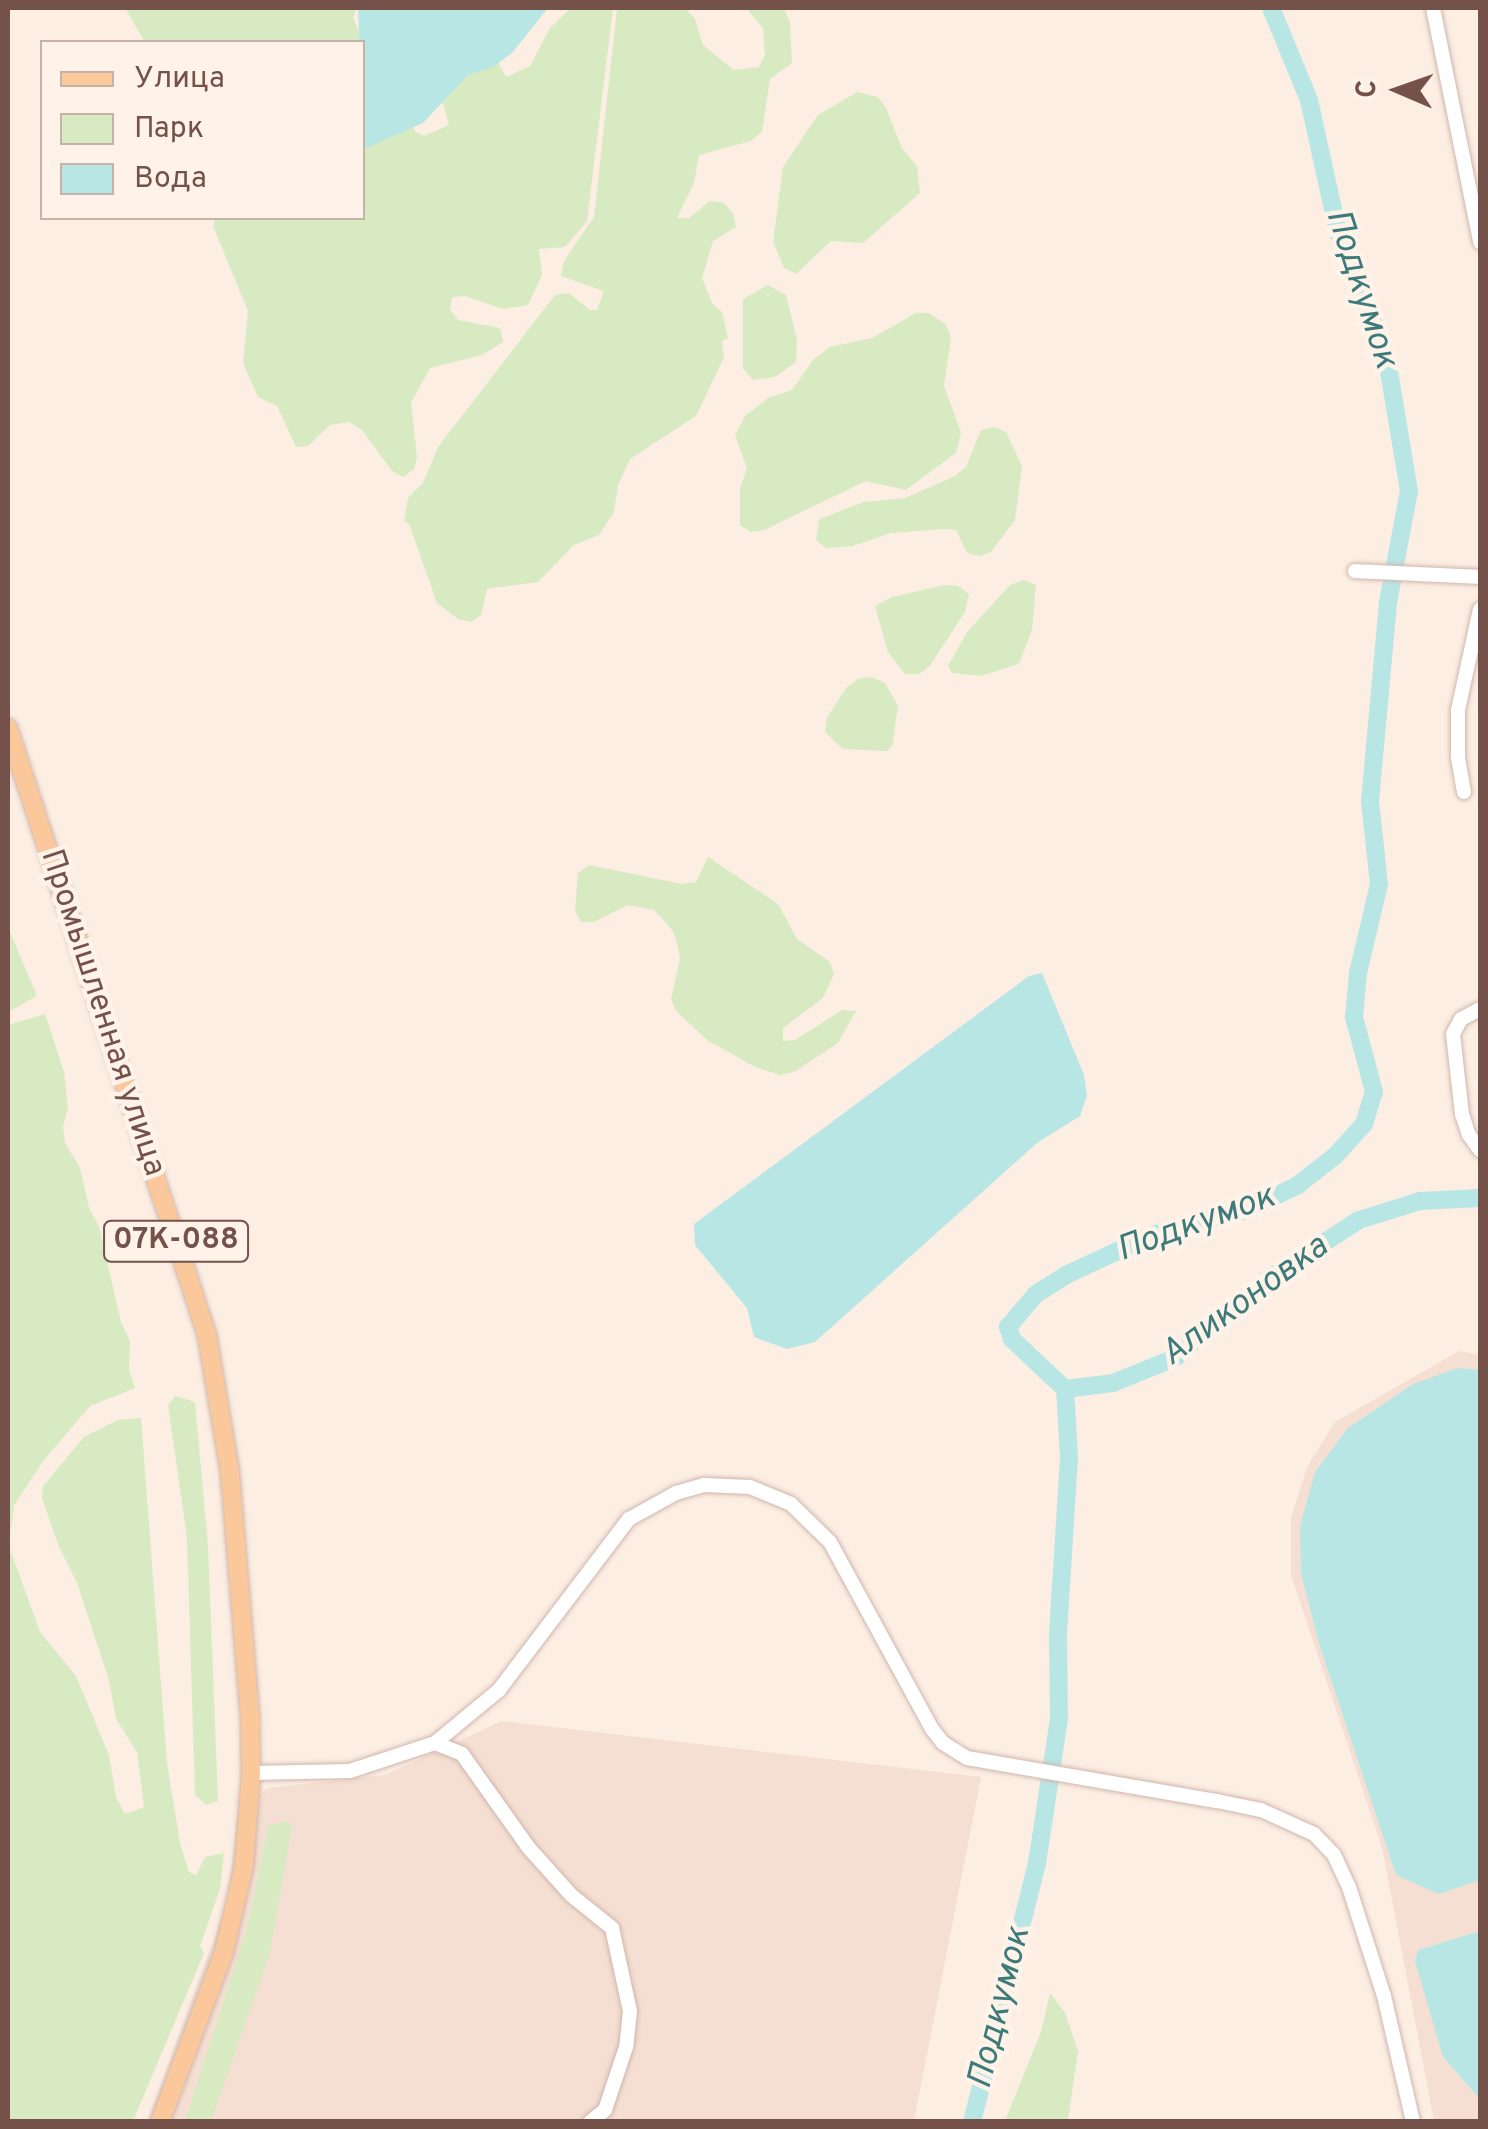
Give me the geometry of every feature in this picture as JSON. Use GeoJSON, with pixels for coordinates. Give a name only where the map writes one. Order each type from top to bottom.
{"type":"FeatureCollection","features":[{"type":"Feature","properties":{"kind":"main road","name":"Промышленная улица"},"geometry":{"type":"LineString","coordinates":[[8,728],[146,1144],[218,1383],[237,1549],[251,1773]]}},
{"type":"Feature","properties":{"kind":"main road","name":"07К-088"},"geometry":{"type":"LineString","coordinates":[[160,2122],[232,1921],[244,1866],[251,1773]]}},
{"type":"Feature","properties":{"kind":"street"},"geometry":{"type":"LineString","coordinates":[[1433,8],[1480,242]]}},
{"type":"Feature","properties":{"kind":"street"},"geometry":{"type":"LineString","coordinates":[[1355,571],[1475,576]]}},
{"type":"Feature","properties":{"kind":"street"},"geometry":{"type":"LineString","coordinates":[[1464,792],[1458,757],[1458,710],[1480,609]]}},
{"type":"Feature","properties":{"kind":"street"},"geometry":{"type":"LineString","coordinates":[[1480,1009],[1461,1020],[1453,1034],[1462,1114],[1469,1135],[1480,1150]]}},
{"type":"Feature","properties":{"kind":"street"},"geometry":{"type":"LineString","coordinates":[[251,1773],[350,1771],[436,1743],[498,1690],[629,1520],[676,1493],[724,1484],[770,1494],[812,1522],[847,1566],[912,1696],[943,1743],[968,1758],[1018,1770],[1261,1810],[1314,1834],[1334,1855],[1349,1887],[1388,2013],[1413,2122]]}},
{"type":"Feature","properties":{"kind":"street"},"geometry":{"type":"LineString","coordinates":[[436,1743],[462,1754],[528,1847],[571,1894],[612,1928],[630,2011],[626,2048],[605,2110],[590,2122]]}},
{"type":"Feature","properties":{"kind":"shaded area"},"geometry":{"type":"Polygon","coordinates":[[[1459,1351],[1480,1355],[1480,2121],[1434,2121],[1382,1847],[1291,1575],[1291,1518],[1307,1467],[1335,1422],[1459,1351]]]}},
{"type":"Feature","properties":{"kind":"shaded area"},"geometry":{"type":"Polygon","coordinates":[[[502,1721],[981,1777],[914,2121],[147,2122],[227,1903],[238,1810],[268,1788],[385,1775],[502,1721]]]}},
{"type":"Feature","properties":{"kind":"green space"},"geometry":{"type":"Polygon","coordinates":[[[125,8],[357,8],[353,17],[360,35],[370,44],[416,132],[424,136],[449,125],[436,77],[496,29],[499,64],[506,77],[530,66],[550,28],[571,8],[613,8],[587,221],[565,247],[539,249],[542,275],[528,305],[503,309],[465,296],[452,297],[450,310],[458,320],[500,328],[503,342],[482,355],[430,368],[411,403],[417,457],[414,469],[403,477],[392,471],[362,430],[349,422],[330,425],[308,446],[296,447],[277,406],[258,397],[243,363],[248,311],[213,226],[214,220],[365,220],[365,40],[144,40],[125,8]]]}},
{"type":"Feature","properties":{"kind":"green space"},"geometry":{"type":"Polygon","coordinates":[[[617,8],[686,9],[695,19],[703,45],[734,70],[759,67],[765,55],[763,28],[746,8],[784,8],[790,23],[792,63],[770,79],[762,132],[751,141],[699,155],[694,183],[677,218],[689,218],[710,201],[724,203],[733,213],[736,227],[713,241],[702,278],[712,303],[722,312],[728,338],[722,341],[724,357],[696,416],[630,459],[618,485],[614,512],[599,535],[574,545],[538,582],[487,589],[481,615],[471,622],[458,619],[437,603],[409,524],[404,521],[408,498],[423,483],[438,447],[555,295],[569,293],[590,310],[597,310],[604,291],[561,276],[564,261],[594,217],[617,8]]]}},
{"type":"Feature","properties":{"kind":"green space"},"geometry":{"type":"Polygon","coordinates":[[[857,92],[878,97],[886,108],[902,148],[917,166],[920,193],[863,243],[831,241],[796,274],[784,268],[773,242],[783,167],[818,115],[857,92]]]}},
{"type":"Feature","properties":{"kind":"green space"},"geometry":{"type":"Polygon","coordinates":[[[768,285],[786,295],[797,340],[796,362],[775,377],[753,380],[743,369],[743,299],[768,285]]]}},
{"type":"Feature","properties":{"kind":"green space"},"geometry":{"type":"Polygon","coordinates":[[[916,313],[929,313],[946,325],[951,338],[944,386],[961,432],[956,453],[906,490],[866,481],[764,530],[751,532],[740,525],[740,489],[747,468],[735,435],[745,416],[768,398],[792,390],[813,360],[830,347],[872,338],[916,313]]]}},
{"type":"Feature","properties":{"kind":"green space"},"geometry":{"type":"Polygon","coordinates":[[[994,427],[1006,432],[1022,466],[1015,520],[991,552],[979,556],[967,553],[956,530],[943,529],[891,533],[853,546],[826,548],[816,540],[819,519],[864,502],[905,498],[955,476],[966,467],[981,430],[994,427]]]}},
{"type":"Feature","properties":{"kind":"green space"},"geometry":{"type":"Polygon","coordinates":[[[1024,580],[1036,585],[1032,630],[1019,664],[981,676],[952,673],[948,666],[967,632],[1010,585],[1024,580]]]}},
{"type":"Feature","properties":{"kind":"green space"},"geometry":{"type":"Polygon","coordinates":[[[945,585],[958,586],[969,594],[965,612],[929,667],[919,674],[905,674],[888,652],[875,606],[892,597],[945,585]]]}},
{"type":"Feature","properties":{"kind":"green space"},"geometry":{"type":"Polygon","coordinates":[[[872,677],[885,683],[898,706],[892,746],[887,751],[843,749],[825,732],[827,718],[846,688],[858,679],[872,677]]]}},
{"type":"Feature","properties":{"kind":"green space"},"geometry":{"type":"Polygon","coordinates":[[[708,857],[778,904],[797,939],[830,962],[834,974],[823,998],[783,1028],[783,1041],[795,1040],[842,1010],[856,1011],[838,1043],[794,1072],[780,1075],[755,1067],[707,1040],[676,1011],[671,999],[680,958],[677,944],[673,931],[654,910],[628,905],[594,922],[581,922],[575,911],[578,873],[589,865],[682,884],[696,882],[708,857]]]}},
{"type":"Feature","properties":{"kind":"green space"},"geometry":{"type":"Polygon","coordinates":[[[8,927],[37,996],[8,1012],[8,927]]]}},
{"type":"Feature","properties":{"kind":"green space"},"geometry":{"type":"Polygon","coordinates":[[[45,1014],[64,1072],[68,1108],[63,1127],[65,1143],[80,1168],[89,1208],[99,1226],[121,1322],[130,1341],[129,1369],[135,1388],[90,1406],[44,1460],[14,1505],[9,1546],[40,1632],[76,1676],[109,1755],[116,1797],[125,1814],[144,1807],[137,1752],[116,1719],[109,1680],[77,1583],[42,1498],[43,1486],[84,1437],[118,1420],[141,1418],[167,1763],[180,1843],[189,1872],[196,1875],[205,1857],[224,1853],[220,1889],[200,1946],[204,1953],[133,2121],[8,2121],[8,1025],[45,1014]]]}},
{"type":"Feature","properties":{"kind":"green space"},"geometry":{"type":"Polygon","coordinates":[[[175,1396],[195,1402],[208,1545],[218,1801],[206,1805],[195,1795],[187,1538],[168,1405],[175,1396]]]}},
{"type":"Feature","properties":{"kind":"green space"},"geometry":{"type":"Polygon","coordinates":[[[287,1821],[292,1826],[270,1953],[211,2121],[185,2121],[247,1928],[268,1826],[287,1821]]]}},
{"type":"Feature","properties":{"kind":"green space"},"geometry":{"type":"Polygon","coordinates":[[[1050,1993],[1065,2013],[1078,2051],[1068,2121],[1005,2121],[1041,2032],[1050,1993]]]}},
{"type":"Feature","properties":{"kind":"water"},"geometry":{"type":"Polygon","coordinates":[[[358,8],[548,8],[512,53],[493,67],[468,75],[423,123],[365,149],[365,40],[359,40],[358,8]]]}},
{"type":"Feature","properties":{"kind":"water"},"geometry":{"type":"Polygon","coordinates":[[[1042,973],[1084,1075],[1087,1096],[1080,1116],[1037,1143],[815,1342],[787,1349],[754,1337],[747,1308],[695,1245],[694,1224],[1029,976],[1042,973]]]}},
{"type":"Feature","properties":{"kind":"water"},"geometry":{"type":"Polygon","coordinates":[[[1458,1368],[1480,1370],[1480,1880],[1439,1894],[1396,1875],[1320,1647],[1301,1573],[1300,1526],[1315,1472],[1348,1428],[1413,1384],[1458,1368]]]}},
{"type":"Feature","properties":{"kind":"water"},"geometry":{"type":"Polygon","coordinates":[[[1480,1931],[1480,2099],[1443,2057],[1415,1961],[1418,1950],[1480,1931]]]}},
{"type":"Feature","properties":{"kind":"waterway","name":"Подкумок"},"geometry":{"type":"LineString","coordinates":[[972,2122],[1037,1863],[1059,1719],[1058,1633],[1069,1456],[1065,1389],[1012,1339],[1008,1327],[1036,1294],[1066,1275],[1152,1235],[1247,1210],[1298,1185],[1336,1155],[1364,1124],[1374,1092],[1354,1017],[1358,973],[1379,884],[1370,801],[1388,602],[1409,491],[1387,359],[1338,232],[1309,100],[1271,8]]}},
{"type":"Feature","properties":{"kind":"waterway","name":"Аликоновка"},"geometry":{"type":"LineString","coordinates":[[1065,1389],[1113,1383],[1175,1358],[1263,1282],[1359,1220],[1420,1201],[1480,1198]]}}]}
